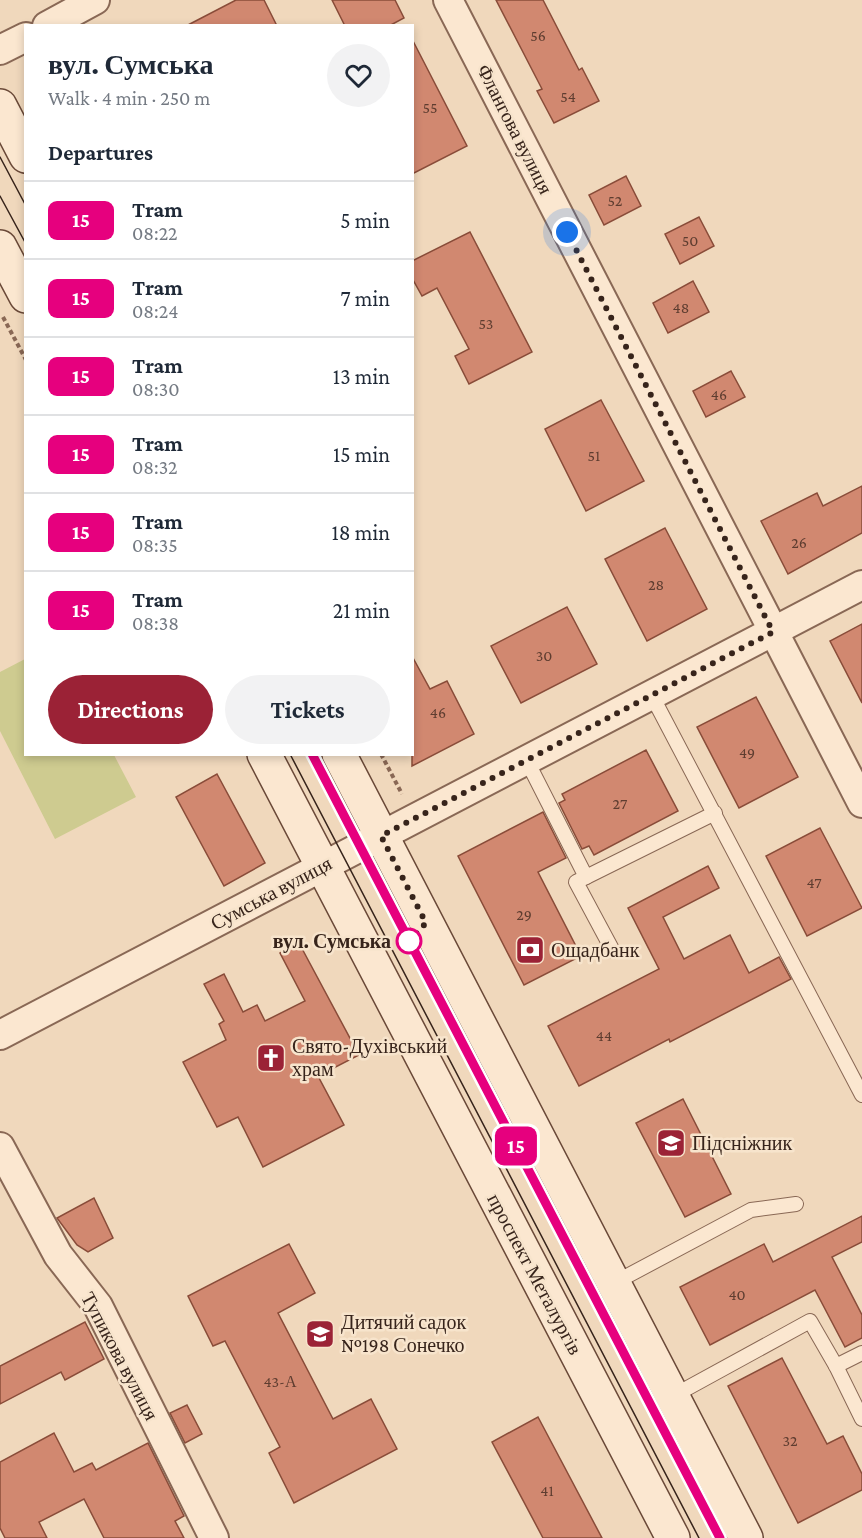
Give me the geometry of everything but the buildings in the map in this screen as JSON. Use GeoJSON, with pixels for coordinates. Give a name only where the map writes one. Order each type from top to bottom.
{"type":"FeatureCollection","features":[{"type":"Feature","properties":{"kind":"main road"},"geometry":{"type":"LineString","coordinates":[[0,106],[24,152]]}},
{"type":"Feature","properties":{"kind":"main road"},"geometry":{"type":"LineString","coordinates":[[0,247],[24,292]]}},
{"type":"Feature","properties":{"kind":"main road","name":"проспект Металургів"},"geometry":{"type":"LineString","coordinates":[[265,756],[673,1538]]}},
{"type":"Feature","properties":{"kind":"main road"},"geometry":{"type":"LineString","coordinates":[[340,756],[746,1538]]}},
{"type":"Feature","properties":{"kind":"street"},"geometry":{"type":"LineString","coordinates":[[51,24],[95,0]]}},
{"type":"Feature","properties":{"kind":"street","name":"Флангова вулиця"},"geometry":{"type":"LineString","coordinates":[[448,0],[862,803]]}},
{"type":"Feature","properties":{"kind":"street"},"geometry":{"type":"LineString","coordinates":[[0,50],[24,38]]}},
{"type":"Feature","properties":{"kind":"street","name":"Сумська вулиця"},"geometry":{"type":"LineString","coordinates":[[0,1035],[862,585]]}},
{"type":"Feature","properties":{"kind":"street","name":"Тупикова вулиця"},"geometry":{"type":"LineString","coordinates":[[0,1147],[58,1255],[98,1306],[214,1538]]}},
{"type":"Feature","properties":{"kind":"lane"},"geometry":{"type":"LineString","coordinates":[[651,694],[862,1095]]}},
{"type":"Feature","properties":{"kind":"lane"},"geometry":{"type":"LineString","coordinates":[[526,759],[586,877]]}},
{"type":"Feature","properties":{"kind":"lane"},"geometry":{"type":"LineString","coordinates":[[613,951],[576,882],[715,813]]}},
{"type":"Feature","properties":{"kind":"lane"},"geometry":{"type":"LineString","coordinates":[[614,1283],[751,1210],[796,1204]]}},
{"type":"Feature","properties":{"kind":"lane"},"geometry":{"type":"LineString","coordinates":[[672,1396],[810,1321],[836,1366],[862,1419]]}},
{"type":"Feature","properties":{"kind":"lane"},"geometry":{"type":"LineString","coordinates":[[836,1366],[862,1353]]}},
{"type":"Feature","properties":{"kind":"path"},"geometry":{"type":"LineString","coordinates":[[0,311],[24,356]]}},
{"type":"Feature","properties":{"kind":"path"},"geometry":{"type":"LineString","coordinates":[[382,756],[415,818]]}},
{"type":"Feature","properties":{"kind":"shaded area"},"geometry":{"type":"Polygon","coordinates":[[[24,660],[24,756],[115,756],[136,797],[55,839],[0,731],[0,672],[24,660]]]}},
{"type":"Feature","properties":{"kind":"tram line"},"geometry":{"type":"LineString","coordinates":[[0,157],[24,202]]}},
{"type":"Feature","properties":{"kind":"tram line"},"geometry":{"type":"LineString","coordinates":[[0,196],[24,240]]}},
{"type":"Feature","properties":{"kind":"tram line"},"geometry":{"type":"LineString","coordinates":[[291,756],[699,1538]]}},
{"type":"Feature","properties":{"kind":"tram line"},"geometry":{"type":"LineString","coordinates":[[313,756],[720,1538]]}},
{"type":"Feature","properties":{"kind":"tram line","name":"15"},"geometry":{"type":"LineString","coordinates":[[313,756],[720,1538]]}},
{"type":"Feature","properties":{"kind":"place","name":"вул. Сумська"},"geometry":{"type":"Point","coordinates":[409,941]}},
{"type":"Feature","properties":{"kind":"place","name":"Ощадбанк"},"geometry":{"type":"Point","coordinates":[530,950]}},
{"type":"Feature","properties":{"kind":"place","name":"Свято-Духівський храм"},"geometry":{"type":"Point","coordinates":[271,1058]}},
{"type":"Feature","properties":{"kind":"place","name":"Підсніжник"},"geometry":{"type":"Point","coordinates":[671,1143]}},
{"type":"Feature","properties":{"kind":"place","name":"Дитячий садок №198 Сонечко"},"geometry":{"type":"Point","coordinates":[320,1334]}},
{"type":"Feature","properties":{"kind":"route"},"geometry":{"type":"LineString","coordinates":[[409,941],[426,923],[381,836],[773,632],[567,232]]}}]}
